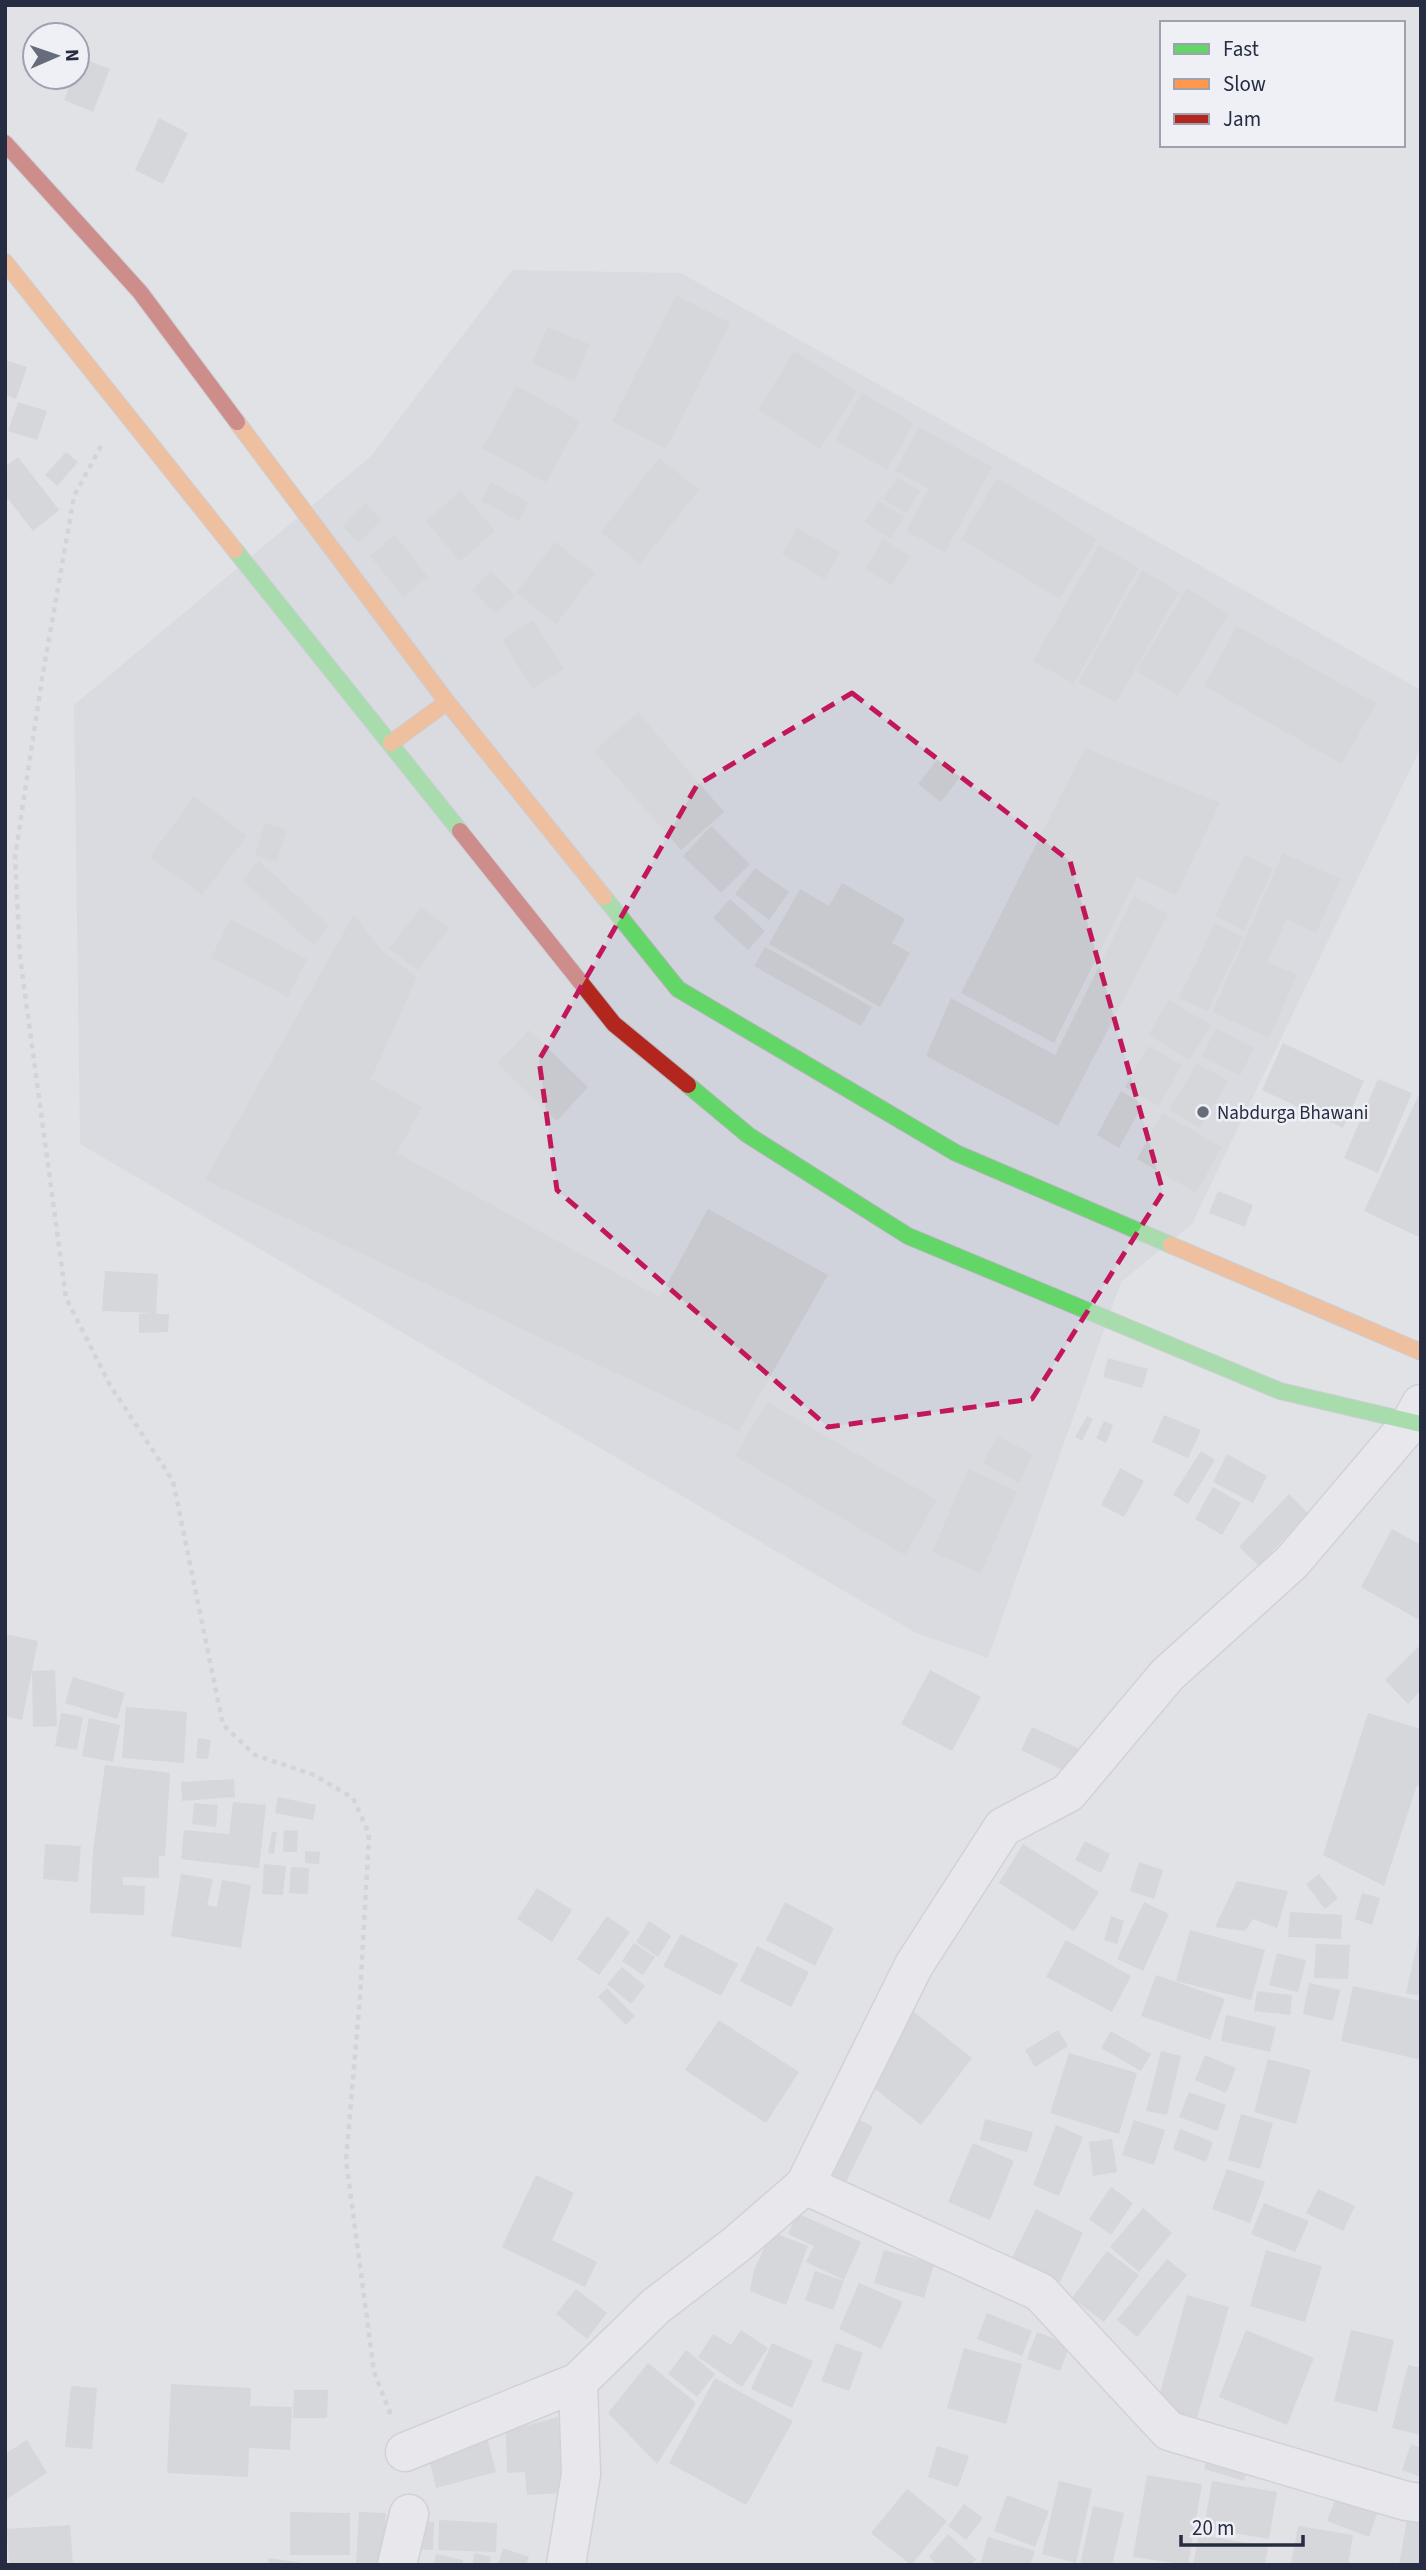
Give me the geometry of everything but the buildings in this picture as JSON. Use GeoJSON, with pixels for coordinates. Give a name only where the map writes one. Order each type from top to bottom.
{"type":"FeatureCollection","features":[{"type":"Feature","properties":{"kind":"highway"},"geometry":{"type":"LineString","coordinates":[[5,144],[140,292],[447,702],[678,989],[956,1153],[1421,1352]]}},
{"type":"Feature","properties":{"kind":"highway"},"geometry":{"type":"LineString","coordinates":[[5,262],[614,1024],[748,1135],[908,1236],[1280,1391],[1418,1417]]}},
{"type":"Feature","properties":{"kind":"highway"},"geometry":{"type":"LineString","coordinates":[[391,743],[447,702]]}},
{"type":"Feature","properties":{"kind":"street"},"geometry":{"type":"LineString","coordinates":[[405,2452],[578,2382],[656,2306],[737,2244],[805,2185],[914,1965],[1003,1827],[1068,1793],[1167,1675],[1292,1562],[1418,1417]]}},
{"type":"Feature","properties":{"kind":"street"},"geometry":{"type":"LineString","coordinates":[[805,2185],[1040,2292],[1169,2431],[1406,2501],[1421,2502]]}},
{"type":"Feature","properties":{"kind":"street"},"geometry":{"type":"LineString","coordinates":[[566,2565],[581,2474],[578,2382]]}},
{"type":"Feature","properties":{"kind":"street"},"geometry":{"type":"LineString","coordinates":[[397,2565],[410,2514]]}},
{"type":"Feature","properties":{"kind":"path"},"geometry":{"type":"LineString","coordinates":[[133,424],[102,445],[74,496],[15,857],[20,957],[27,1012],[66,1298],[110,1385],[173,1481],[223,1725],[255,1755],[314,1775],[353,1798],[369,1834],[360,1997],[346,2160],[374,2372],[405,2452]]}},
{"type":"Feature","properties":{"kind":"highlighted area"},"geometry":{"type":"Polygon","coordinates":[[[852,693],[1070,861],[1163,1192],[1032,1399],[828,1427],[557,1190],[539,1060],[697,785],[852,693]]]}},
{"type":"Feature","properties":{"kind":"shaded area"},"geometry":{"type":"Polygon","coordinates":[[[512,270],[681,273],[1421,690],[1421,747],[1192,1224],[1121,1282],[988,1658],[916,1633],[80,1144],[74,705],[371,456],[512,270]]]}},
{"type":"Feature","properties":{"kind":"traffic: fast"},"geometry":{"type":"LineString","coordinates":[[235,550],[460,831]]}},
{"type":"Feature","properties":{"kind":"traffic: fast"},"geometry":{"type":"LineString","coordinates":[[604,897],[678,989],[956,1153],[1171,1245]]}},
{"type":"Feature","properties":{"kind":"traffic: fast"},"geometry":{"type":"LineString","coordinates":[[688,1085],[748,1135],[908,1236],[1280,1391],[1421,1424]]}},
{"type":"Feature","properties":{"kind":"traffic: slow"},"geometry":{"type":"LineString","coordinates":[[5,262],[235,550]]}},
{"type":"Feature","properties":{"kind":"traffic: slow"},"geometry":{"type":"LineString","coordinates":[[237,422],[447,702],[604,897]]}},
{"type":"Feature","properties":{"kind":"traffic: slow"},"geometry":{"type":"LineString","coordinates":[[391,743],[447,702]]}},
{"type":"Feature","properties":{"kind":"traffic: slow"},"geometry":{"type":"LineString","coordinates":[[1171,1245],[1421,1352]]}},
{"type":"Feature","properties":{"kind":"traffic: jam"},"geometry":{"type":"LineString","coordinates":[[5,143],[140,292],[237,422]]}},
{"type":"Feature","properties":{"kind":"traffic: jam"},"geometry":{"type":"LineString","coordinates":[[460,831],[614,1024],[688,1085]]}},
{"type":"Feature","properties":{"kind":"place","name":"Nabdurga Bhawani"},"geometry":{"type":"Point","coordinates":[1203,1112]}}]}
